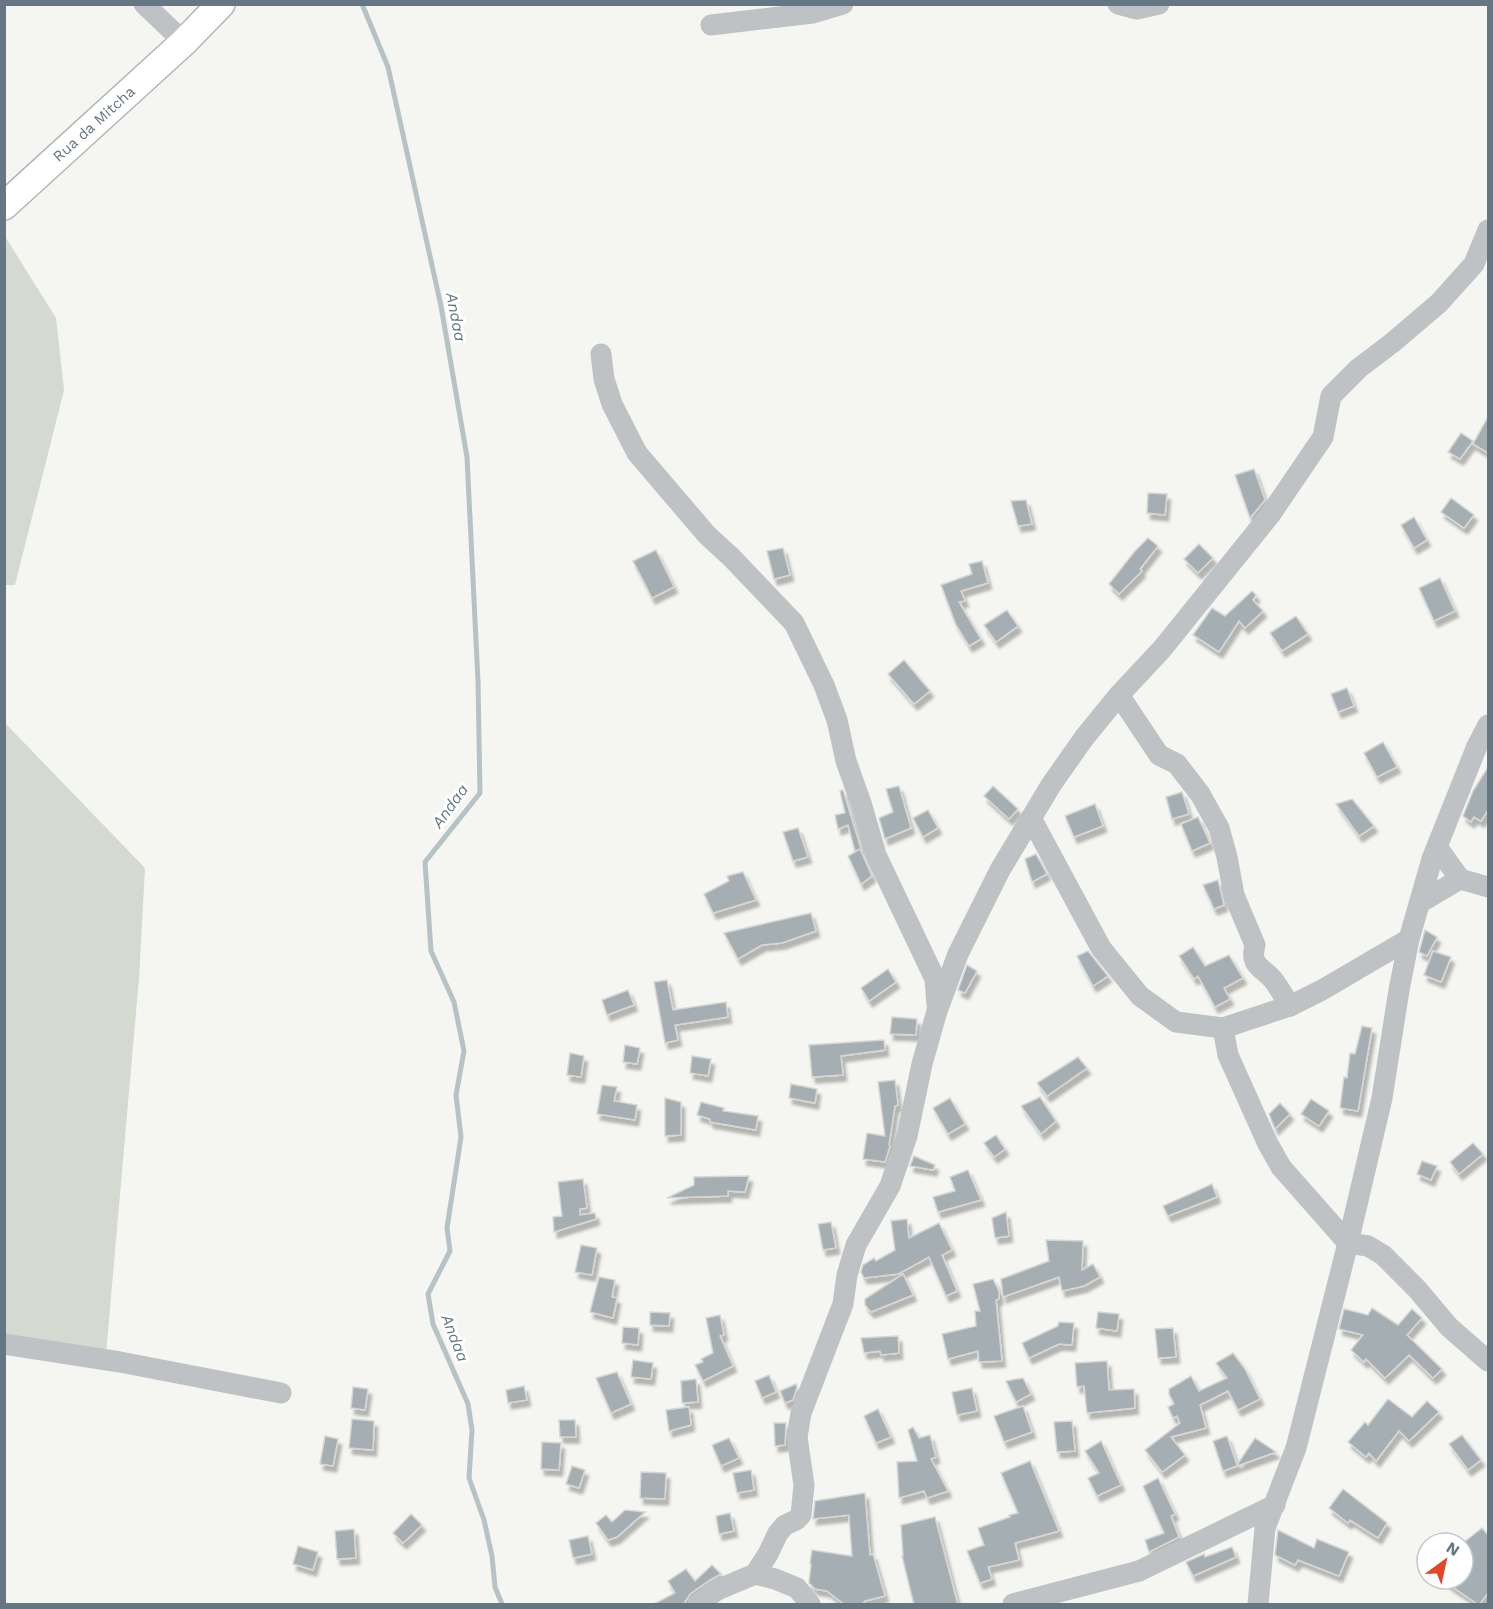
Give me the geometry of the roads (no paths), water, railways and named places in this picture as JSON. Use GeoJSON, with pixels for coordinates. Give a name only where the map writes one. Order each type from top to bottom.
{"type":"FeatureCollection","features":[{"type":"Feature","properties":{"kind":"main road","name":"Rua da Mitcha"},"geometry":{"type":"LineString","coordinates":[[4,206],[184,42],[221,4]]}},
{"type":"Feature","properties":{"kind":"street"},"geometry":{"type":"LineString","coordinates":[[144,4],[184,42]]}},
{"type":"Feature","properties":{"kind":"street"},"geometry":{"type":"LineString","coordinates":[[711,25],[813,14],[843,4]]}},
{"type":"Feature","properties":{"kind":"street"},"geometry":{"type":"LineString","coordinates":[[1118,4],[1137,9],[1159,4]]}},
{"type":"Feature","properties":{"kind":"street"},"geometry":{"type":"LineString","coordinates":[[698,1605],[717,1590],[755,1574],[778,1533],[785,1525],[801,1515],[804,1485],[797,1437],[801,1413],[843,1304],[847,1275],[856,1245],[890,1186],[907,1137],[922,1064],[937,1011],[958,954],[1000,870],[1050,785],[1119,695],[1162,649],[1276,506],[1323,437],[1331,396],[1359,368],[1439,303],[1474,264],[1488,230]]}},
{"type":"Feature","properties":{"kind":"street"},"geometry":{"type":"LineString","coordinates":[[601,354],[604,379],[612,404],[637,453],[707,535],[794,623],[824,685],[837,720],[846,761],[876,855],[935,979],[937,1011]]}},
{"type":"Feature","properties":{"kind":"street"},"geometry":{"type":"LineString","coordinates":[[1119,695],[1159,755],[1177,764],[1200,794],[1219,828],[1234,895],[1255,945],[1252,953],[1254,961],[1273,979],[1290,1006]]}},
{"type":"Feature","properties":{"kind":"street"},"geometry":{"type":"LineString","coordinates":[[1258,1605],[1265,1528],[1296,1448],[1348,1243],[1382,1098],[1409,939],[1437,847],[1488,725]]}},
{"type":"Feature","properties":{"kind":"street"},"geometry":{"type":"LineString","coordinates":[[1031,818],[1101,948],[1140,996],[1176,1022],[1223,1028],[1290,1006],[1409,939]]}},
{"type":"Feature","properties":{"kind":"street"},"geometry":{"type":"LineString","coordinates":[[1437,847],[1460,879],[1488,887]]}},
{"type":"Feature","properties":{"kind":"street"},"geometry":{"type":"LineString","coordinates":[[1421,902],[1460,879]]}},
{"type":"Feature","properties":{"kind":"street"},"geometry":{"type":"LineString","coordinates":[[1223,1028],[1228,1055],[1267,1142],[1281,1167],[1348,1243],[1368,1246],[1383,1255],[1417,1289],[1449,1327],[1488,1361]]}},
{"type":"Feature","properties":{"kind":"street"},"geometry":{"type":"LineString","coordinates":[[4,1344],[120,1362],[281,1392]]}},
{"type":"Feature","properties":{"kind":"street"},"geometry":{"type":"LineString","coordinates":[[1013,1605],[1139,1571],[1275,1505]]}},
{"type":"Feature","properties":{"kind":"street"},"geometry":{"type":"LineString","coordinates":[[755,1574],[797,1588],[810,1605]]}},
{"type":"Feature","properties":{"kind":"waterway","name":"Andaa"},"geometry":{"type":"LineString","coordinates":[[362,4],[388,67],[441,306],[467,457],[478,681],[480,793],[425,862],[431,951],[454,1002],[464,1051],[456,1095],[461,1137],[447,1228],[450,1251],[428,1294],[433,1324],[468,1404],[472,1430],[469,1478],[484,1520],[492,1556],[495,1587],[502,1604]]}}]}
